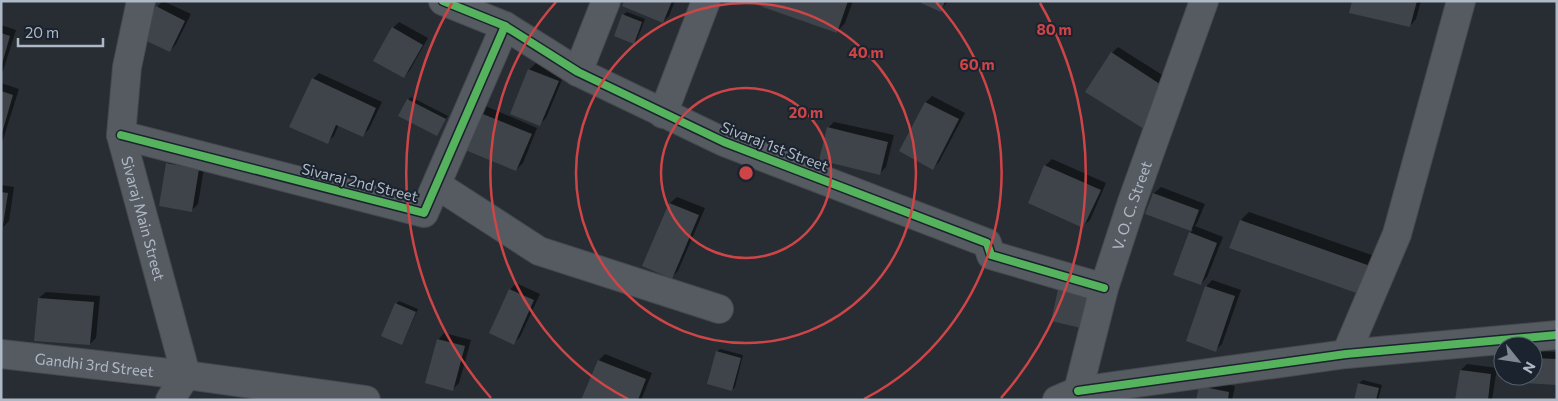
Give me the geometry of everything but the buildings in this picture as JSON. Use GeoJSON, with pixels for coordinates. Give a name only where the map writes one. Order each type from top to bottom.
{"type":"FeatureCollection","features":[{"type":"Feature","properties":{"kind":"street","name":"Sivaraj Main Street"},"geometry":{"type":"LineString","coordinates":[[141,1],[127,67],[121,135],[186,375]]}},
{"type":"Feature","properties":{"kind":"street","name":"Sivaraj 1st Street"},"geometry":{"type":"LineString","coordinates":[[443,1],[505,26],[578,72],[724,142],[986,243],[991,255],[1104,288]]}},
{"type":"Feature","properties":{"kind":"street"},"geometry":{"type":"LineString","coordinates":[[578,72],[606,1]]}},
{"type":"Feature","properties":{"kind":"street"},"geometry":{"type":"LineString","coordinates":[[663,114],[706,1]]}},
{"type":"Feature","properties":{"kind":"street","name":"V. O. C. Street"},"geometry":{"type":"LineString","coordinates":[[1068,395],[1132,202],[1204,1]]}},
{"type":"Feature","properties":{"kind":"street"},"geometry":{"type":"LineString","coordinates":[[1346,354],[1397,234],[1461,1]]}},
{"type":"Feature","properties":{"kind":"street","name":"Sivaraj 2nd Street"},"geometry":{"type":"LineString","coordinates":[[121,135],[424,212],[505,26]]}},
{"type":"Feature","properties":{"kind":"street"},"geometry":{"type":"LineString","coordinates":[[436,185],[539,251],[719,309]]}},
{"type":"Feature","properties":{"kind":"street"},"geometry":{"type":"LineString","coordinates":[[1068,395],[1346,354],[1557,335]]}},
{"type":"Feature","properties":{"kind":"street","name":"Gandhi 3rd Street"},"geometry":{"type":"LineString","coordinates":[[1,354],[186,375],[366,400]]}},
{"type":"Feature","properties":{"kind":"street"},"geometry":{"type":"LineString","coordinates":[[170,400],[186,375]]}},
{"type":"Feature","properties":{"kind":"cycle path"},"geometry":{"type":"LineString","coordinates":[[443,1],[505,26],[578,72],[724,142],[987,243],[991,255],[1104,288]]}},
{"type":"Feature","properties":{"kind":"cycle path"},"geometry":{"type":"LineString","coordinates":[[121,135],[424,213],[505,26]]}},
{"type":"Feature","properties":{"kind":"cycle path"},"geometry":{"type":"LineString","coordinates":[[1078,391],[1346,354],[1557,335]]}}]}
